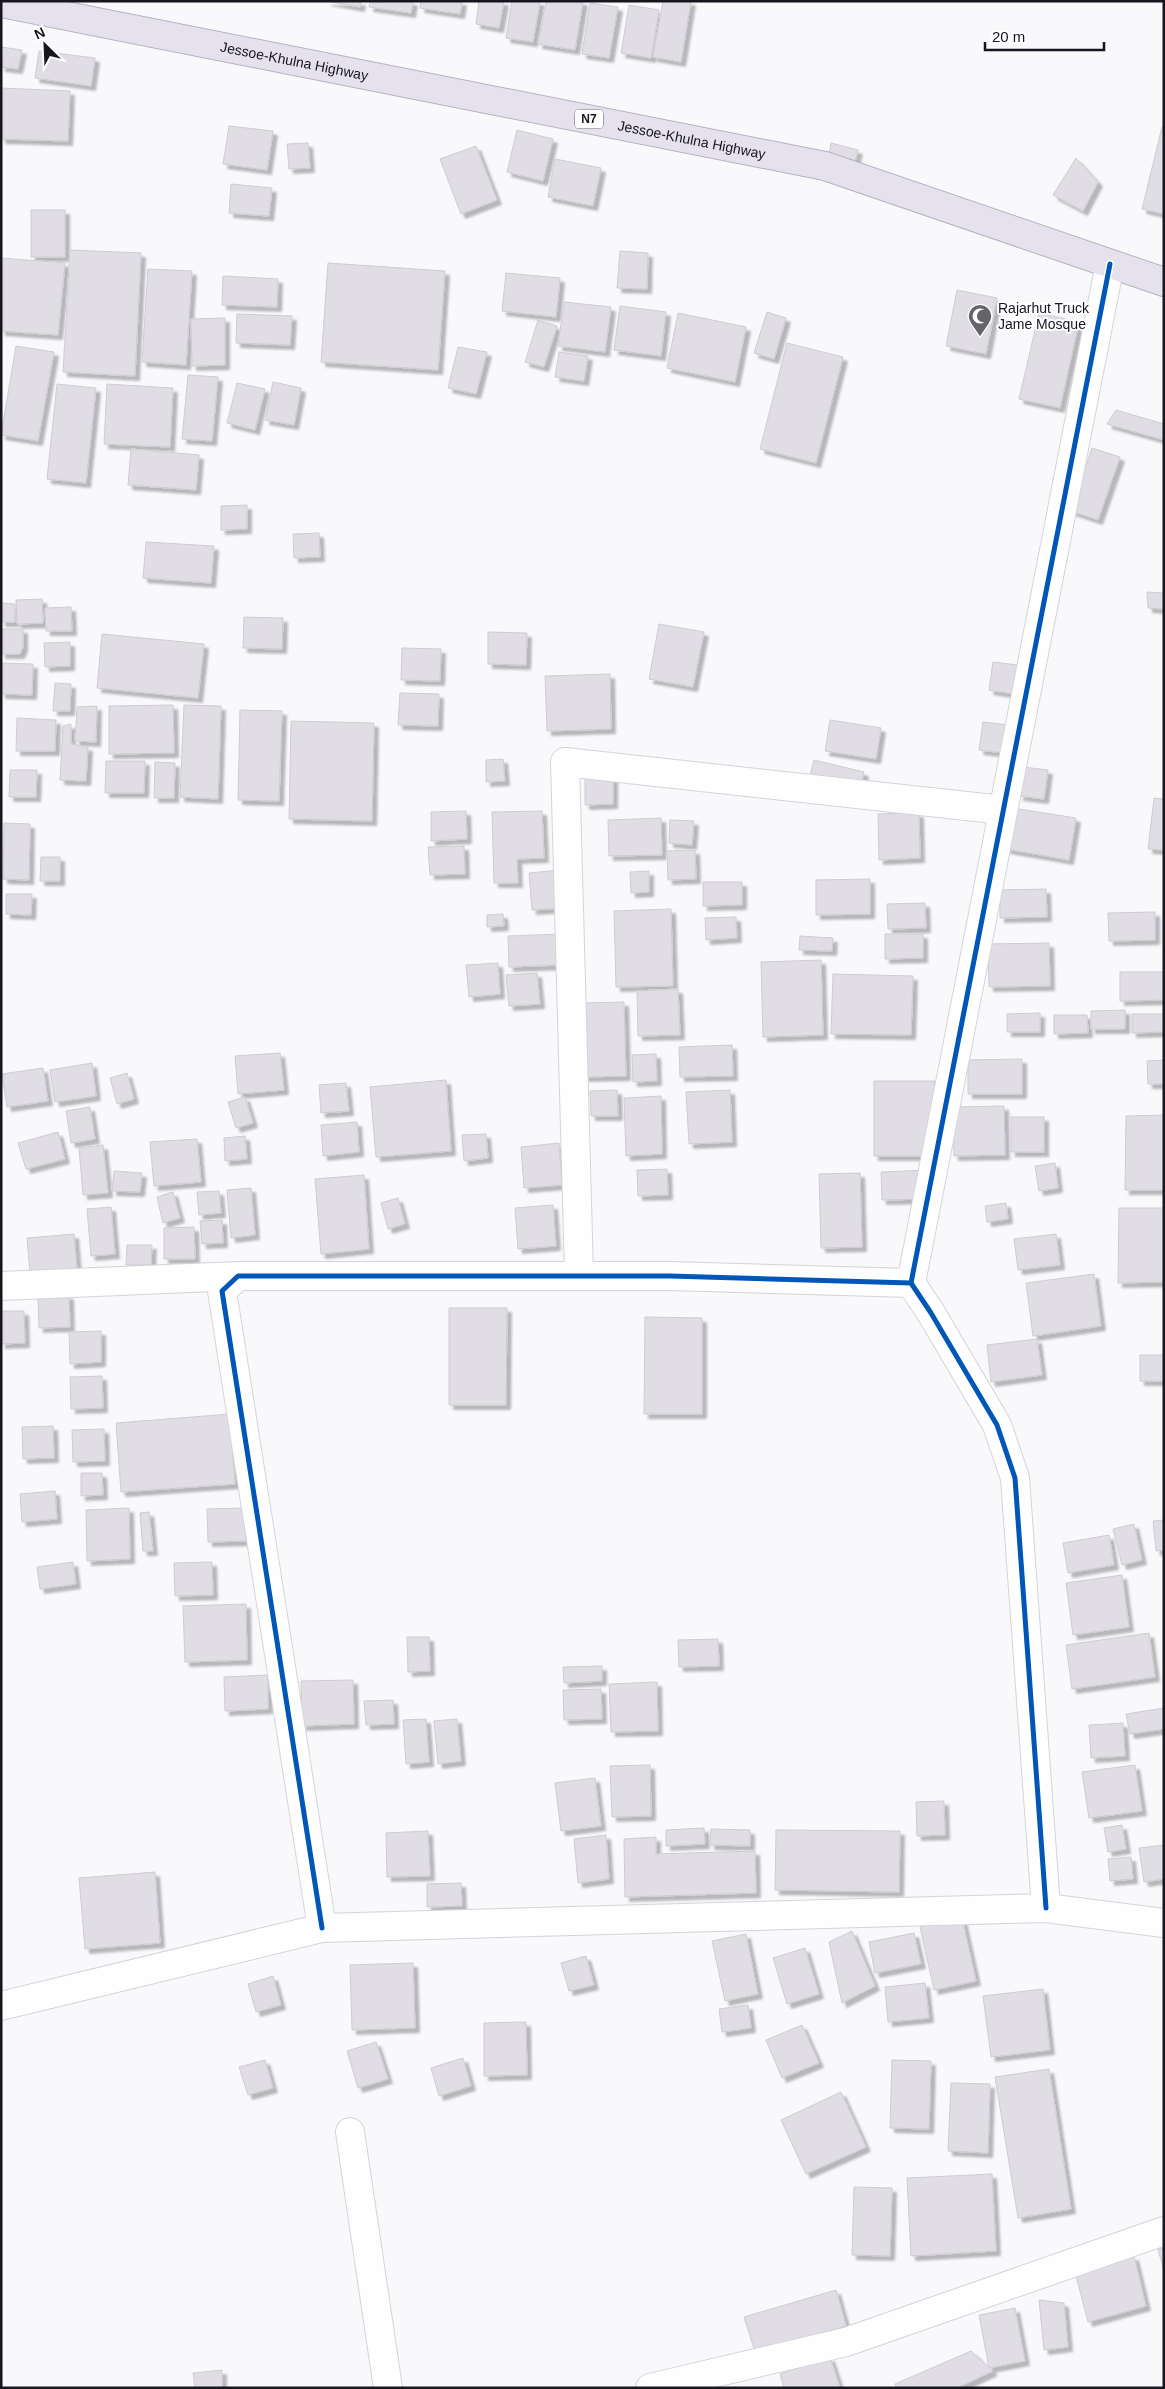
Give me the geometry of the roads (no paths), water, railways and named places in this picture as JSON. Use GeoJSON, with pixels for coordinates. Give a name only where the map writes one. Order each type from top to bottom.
{"type":"FeatureCollection","features":[{"type":"Feature","properties":{"kind":"highway","name":"Jessoe-Khulna Highway"},"geometry":{"type":"LineString","coordinates":[[1,3],[824,166],[1164,282]]}},
{"type":"Feature","properties":{"kind":"street"},"geometry":{"type":"LineString","coordinates":[[1046,1908],[1015,1478],[997,1424],[932,1313],[911,1283],[1110,264]]}},
{"type":"Feature","properties":{"kind":"street"},"geometry":{"type":"LineString","coordinates":[[579,1275],[565,762],[1003,810]]}},
{"type":"Feature","properties":{"kind":"street"},"geometry":{"type":"LineString","coordinates":[[1,1286],[238,1276],[579,1275],[911,1283]]}},
{"type":"Feature","properties":{"kind":"street"},"geometry":{"type":"LineString","coordinates":[[238,1276],[222,1291],[322,1928]]}},
{"type":"Feature","properties":{"kind":"street"},"geometry":{"type":"LineString","coordinates":[[1,2006],[322,1928],[1046,1908],[1164,1922]]}},
{"type":"Feature","properties":{"kind":"street"},"geometry":{"type":"LineString","coordinates":[[350,2132],[388,2388]]}},
{"type":"Feature","properties":{"kind":"street"},"geometry":{"type":"LineString","coordinates":[[650,2388],[846,2342],[1164,2231]]}},
{"type":"Feature","properties":{"kind":"place","name":"Rajarhut Truck Jame Mosque"},"geometry":{"type":"Point","coordinates":[980,337]}}]}
